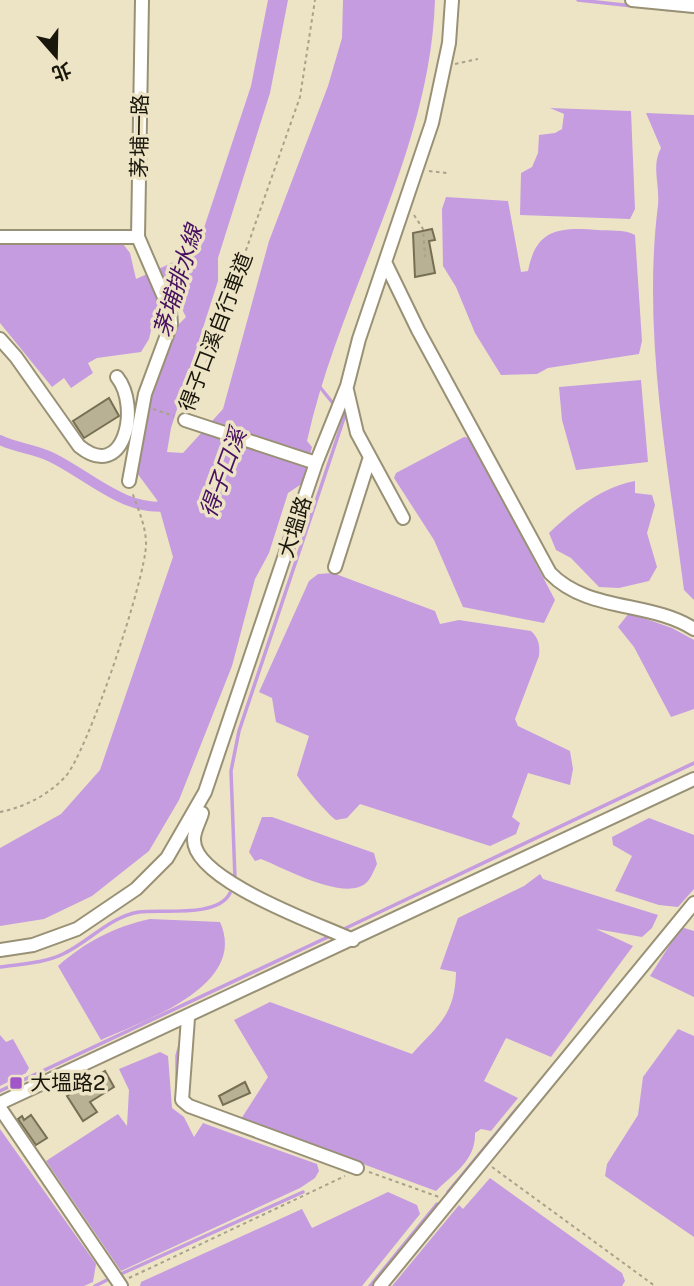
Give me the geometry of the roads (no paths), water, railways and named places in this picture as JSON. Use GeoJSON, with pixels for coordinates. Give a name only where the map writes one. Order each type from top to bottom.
{"type":"FeatureCollection","features":[{"type":"Feature","properties":{"kind":"street","name":"茅埔一路"},"geometry":{"type":"LineString","coordinates":[[142,0],[138,237],[170,311],[171,324],[149,383],[144,406]]}},
{"type":"Feature","properties":{"kind":"street","name":"大塭路"},"geometry":{"type":"LineString","coordinates":[[0,950],[33,945],[77,929],[136,890],[167,858],[205,792],[316,463],[347,386],[359,339],[435,111],[445,66],[452,0]]}},
{"type":"Feature","properties":{"kind":"street"},"geometry":{"type":"LineString","coordinates":[[632,0],[694,6]]}},
{"type":"Feature","properties":{"kind":"street"},"geometry":{"type":"LineString","coordinates":[[0,237],[138,237]]}},
{"type":"Feature","properties":{"kind":"street"},"geometry":{"type":"LineString","coordinates":[[386,264],[418,330],[550,573],[573,593],[661,615],[694,629]]}},
{"type":"Feature","properties":{"kind":"street"},"geometry":{"type":"LineString","coordinates":[[0,340],[16,357],[79,446],[88,454],[103,457],[112,453],[124,438],[129,415],[125,390],[117,377]]}},
{"type":"Feature","properties":{"kind":"street"},"geometry":{"type":"LineString","coordinates":[[347,386],[357,433],[369,460],[403,518]]}},
{"type":"Feature","properties":{"kind":"street","name":"得子口溪自行車道"},"geometry":{"type":"LineString","coordinates":[[129,481],[144,406]]}},
{"type":"Feature","properties":{"kind":"street"},"geometry":{"type":"LineString","coordinates":[[185,419],[316,463]]}},
{"type":"Feature","properties":{"kind":"street"},"geometry":{"type":"LineString","coordinates":[[335,567],[369,460]]}},
{"type":"Feature","properties":{"kind":"street"},"geometry":{"type":"LineString","coordinates":[[120,1284],[0,1106],[694,779]]}},
{"type":"Feature","properties":{"kind":"street"},"geometry":{"type":"LineString","coordinates":[[205,792],[205,803],[193,840],[197,852],[249,895],[353,940]]}},
{"type":"Feature","properties":{"kind":"street"},"geometry":{"type":"LineString","coordinates":[[380,1286],[694,903]]}},
{"type":"Feature","properties":{"kind":"street"},"geometry":{"type":"LineString","coordinates":[[188,1017],[182,1085],[183,1100],[189,1106],[357,1168]]}},
{"type":"Feature","properties":{"kind":"water","name":"得子口溪"},"geometry":{"type":"Polygon","coordinates":[[[268,0],[288,0],[270,93],[218,258],[218,281],[171,428],[167,452],[183,453],[223,409],[269,241],[328,86],[342,38],[343,0],[435,0],[429,57],[418,113],[401,168],[322,386],[307,441],[312,447],[303,483],[288,493],[269,553],[255,579],[232,666],[179,800],[149,851],[92,896],[44,919],[0,926],[0,848],[61,814],[100,770],[173,557],[157,500],[137,473],[150,390],[178,325],[186,317],[179,303],[155,313],[149,339],[141,352],[97,358],[88,363],[93,373],[71,388],[64,378],[52,387],[0,323],[0,243],[123,244],[130,253],[136,279],[196,252],[251,86],[268,0]]]}},
{"type":"Feature","properties":{"kind":"water"},"geometry":{"type":"Polygon","coordinates":[[[550,108],[631,111],[635,209],[630,219],[520,215],[521,173],[532,167],[538,153],[539,135],[555,133],[562,129],[564,114],[550,108]]]}},
{"type":"Feature","properties":{"kind":"water"},"geometry":{"type":"Polygon","coordinates":[[[646,113],[694,115],[694,600],[684,590],[659,398],[653,301],[658,198],[656,169],[661,148],[646,113]]]}},
{"type":"Feature","properties":{"kind":"water"},"geometry":{"type":"Polygon","coordinates":[[[446,197],[508,201],[521,272],[528,271],[537,246],[551,234],[583,229],[635,235],[642,341],[639,354],[548,368],[537,374],[501,375],[475,333],[456,287],[443,266],[442,209],[446,197]]]}},
{"type":"Feature","properties":{"kind":"water"},"geometry":{"type":"Polygon","coordinates":[[[641,380],[648,462],[576,470],[562,420],[559,387],[641,380]]]}},
{"type":"Feature","properties":{"kind":"water"},"geometry":{"type":"Polygon","coordinates":[[[464,437],[470,438],[555,600],[544,623],[463,607],[434,540],[394,478],[396,473],[464,437]]]}},
{"type":"Feature","properties":{"kind":"water"},"geometry":{"type":"Polygon","coordinates":[[[635,481],[635,493],[652,495],[655,505],[647,533],[657,567],[649,581],[619,588],[599,587],[571,558],[556,550],[549,533],[600,494],[635,481]]]}},
{"type":"Feature","properties":{"kind":"water"},"geometry":{"type":"Polygon","coordinates":[[[333,573],[435,611],[440,624],[459,620],[531,631],[536,637],[539,656],[515,719],[518,726],[570,751],[573,769],[570,785],[528,773],[512,817],[520,823],[516,834],[490,846],[360,804],[347,818],[336,820],[297,775],[309,736],[276,722],[272,698],[259,692],[309,581],[318,574],[333,573]]]}},
{"type":"Feature","properties":{"kind":"water"},"geometry":{"type":"Polygon","coordinates":[[[629,613],[672,628],[694,640],[694,709],[671,717],[634,647],[618,627],[629,613]]]}},
{"type":"Feature","properties":{"kind":"water"},"geometry":{"type":"Polygon","coordinates":[[[262,817],[272,817],[374,853],[377,864],[371,877],[356,888],[344,889],[299,876],[261,859],[255,861],[249,852],[262,817]]]}},
{"type":"Feature","properties":{"kind":"water"},"geometry":{"type":"Polygon","coordinates":[[[649,818],[694,835],[694,889],[678,907],[659,905],[615,891],[632,856],[613,845],[612,837],[649,818]]]}},
{"type":"Feature","properties":{"kind":"water"},"geometry":{"type":"Polygon","coordinates":[[[540,874],[543,879],[658,915],[652,928],[642,937],[596,929],[633,946],[551,1057],[506,1038],[484,1081],[518,1098],[491,1131],[481,1129],[475,1133],[468,1158],[436,1191],[241,1119],[268,1077],[234,1020],[270,1002],[412,1054],[438,1026],[449,1009],[456,972],[440,969],[458,918],[524,886],[540,874]]]}},
{"type":"Feature","properties":{"kind":"water"},"geometry":{"type":"Polygon","coordinates":[[[150,919],[220,922],[225,945],[220,965],[206,982],[187,998],[141,1023],[101,1040],[58,966],[101,936],[150,919]]]}},
{"type":"Feature","properties":{"kind":"water"},"geometry":{"type":"Polygon","coordinates":[[[681,927],[694,931],[694,997],[650,976],[681,927]]]}},
{"type":"Feature","properties":{"kind":"water"},"geometry":{"type":"Polygon","coordinates":[[[678,1029],[694,1036],[694,1237],[605,1176],[607,1164],[638,1115],[643,1077],[678,1029]]]}},
{"type":"Feature","properties":{"kind":"water"},"geometry":{"type":"Polygon","coordinates":[[[0,1035],[6,1042],[13,1039],[29,1068],[26,1073],[0,1086],[0,1035]]]}},
{"type":"Feature","properties":{"kind":"water"},"geometry":{"type":"Polygon","coordinates":[[[160,1052],[168,1056],[172,1108],[184,1117],[194,1137],[203,1123],[317,1164],[319,1171],[315,1178],[300,1188],[121,1271],[46,1161],[118,1114],[127,1126],[129,1090],[119,1069],[160,1052]]]}},
{"type":"Feature","properties":{"kind":"water"},"geometry":{"type":"Polygon","coordinates":[[[0,1129],[96,1264],[93,1282],[84,1286],[0,1286],[0,1129]]]}},
{"type":"Feature","properties":{"kind":"water"},"geometry":{"type":"Polygon","coordinates":[[[490,1178],[622,1273],[625,1281],[622,1286],[392,1286],[459,1205],[463,1209],[490,1178]]]}},
{"type":"Feature","properties":{"kind":"water"},"geometry":{"type":"Polygon","coordinates":[[[388,1192],[417,1205],[420,1214],[362,1286],[140,1286],[141,1282],[302,1209],[312,1228],[388,1192]]]}},
{"type":"Feature","properties":{"kind":"waterway"},"geometry":{"type":"LineString","coordinates":[[578,0],[633,6]]}},
{"type":"Feature","properties":{"kind":"waterway"},"geometry":{"type":"LineString","coordinates":[[661,9],[694,12]]}},
{"type":"Feature","properties":{"kind":"waterway"},"geometry":{"type":"LineString","coordinates":[[319,386],[332,402]]}},
{"type":"Feature","properties":{"kind":"waterway"},"geometry":{"type":"LineString","coordinates":[[235,879],[231,771],[239,731],[345,415]]}},
{"type":"Feature","properties":{"kind":"waterway"},"geometry":{"type":"LineString","coordinates":[[0,440],[51,457],[124,499],[155,507],[173,506]]}},
{"type":"Feature","properties":{"kind":"waterway","name":"茅埔排水線"},"geometry":{"type":"LineString","coordinates":[[154,471],[186,514]]}},
{"type":"Feature","properties":{"kind":"waterway"},"geometry":{"type":"LineString","coordinates":[[346,928],[694,763]]}},
{"type":"Feature","properties":{"kind":"waterway"},"geometry":{"type":"LineString","coordinates":[[0,967],[56,957],[128,915],[139,912],[202,909],[224,901],[230,893]]}},
{"type":"Feature","properties":{"kind":"waterway"},"geometry":{"type":"LineString","coordinates":[[0,1091],[328,937]]}},
{"type":"Feature","properties":{"kind":"waterway"},"geometry":{"type":"LineString","coordinates":[[177,1096],[177,1056],[181,1041]]}},
{"type":"Feature","properties":{"kind":"waterway"},"geometry":{"type":"LineString","coordinates":[[448,1192],[519,1106]]}},
{"type":"Feature","properties":{"kind":"waterway"},"geometry":{"type":"LineString","coordinates":[[123,1273],[303,1192]]}},
{"type":"Feature","properties":{"kind":"waterway"},"geometry":{"type":"LineString","coordinates":[[370,1286],[437,1204]]}},
{"type":"Feature","properties":{"kind":"waterway"},"geometry":{"type":"LineString","coordinates":[[95,1286],[107,1280]]}},
{"type":"Feature","properties":{"kind":"place","name":"大塭路2"},"geometry":{"type":"Point","coordinates":[16,1083]}}]}
